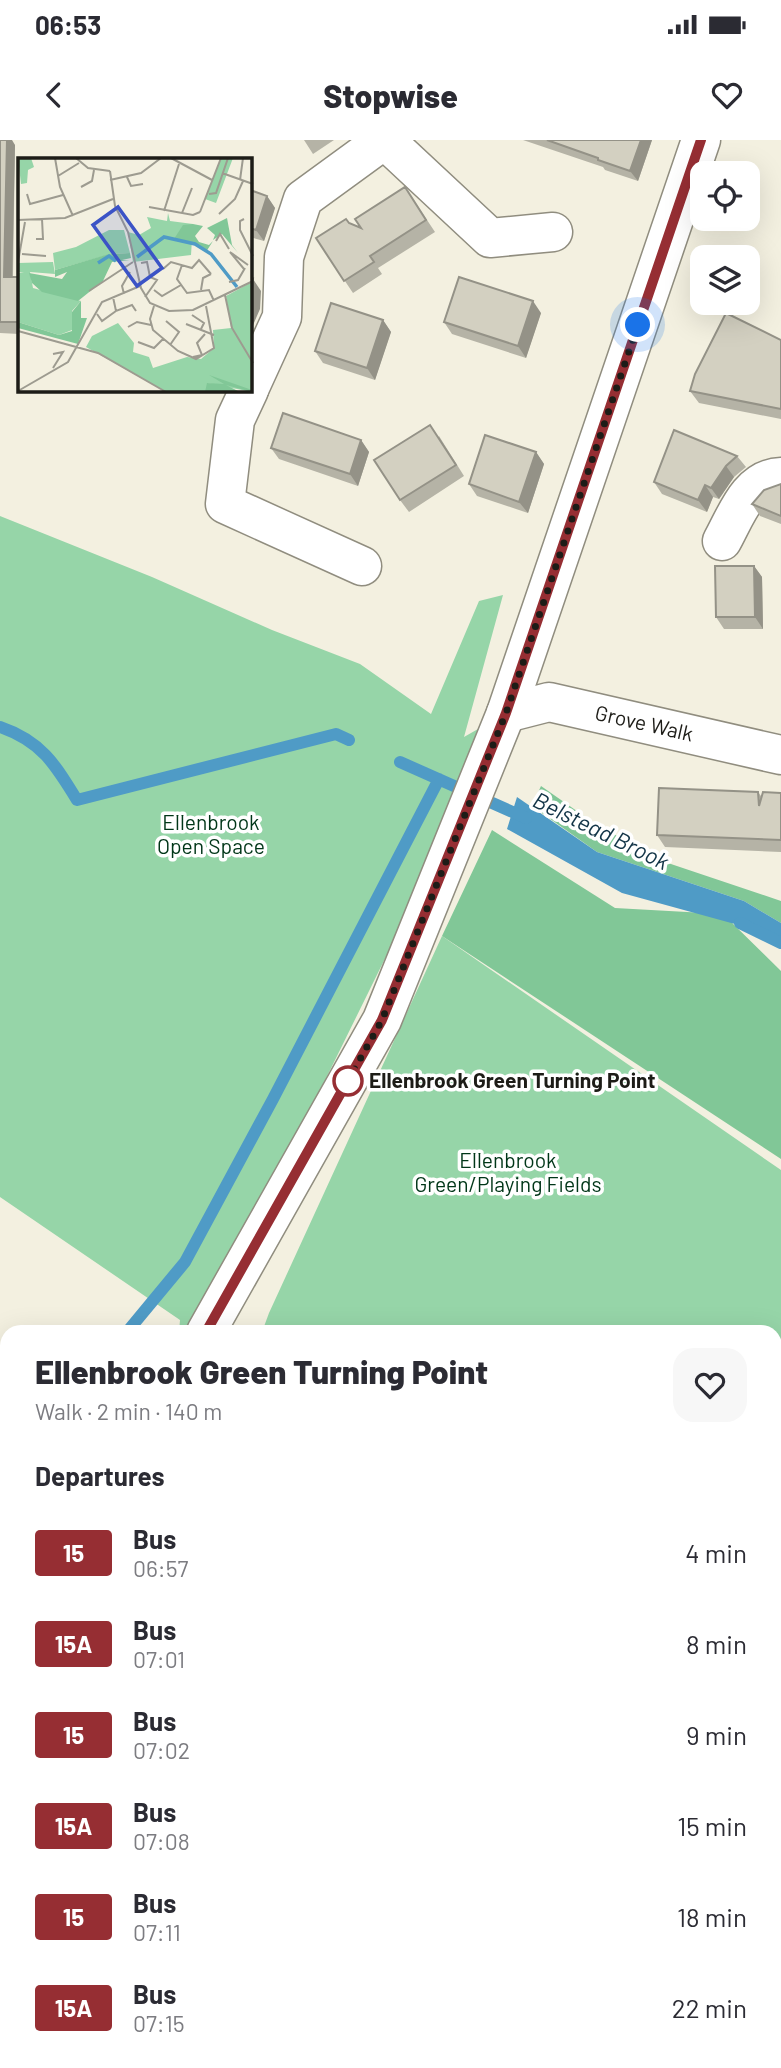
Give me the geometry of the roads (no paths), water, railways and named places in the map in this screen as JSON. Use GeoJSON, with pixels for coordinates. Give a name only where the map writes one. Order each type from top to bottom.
{"type":"FeatureCollection","features":[{"type":"Feature","properties":{"kind":"street"},"geometry":{"type":"LineString","coordinates":[[252,382],[282,317],[284,257],[303,199],[385,140],[490,238],[553,232]]}},
{"type":"Feature","properties":{"kind":"street"},"geometry":{"type":"LineString","coordinates":[[210,1325],[382,1020],[506,713],[701,140]]}},
{"type":"Feature","properties":{"kind":"street"},"geometry":{"type":"LineString","coordinates":[[247,392],[235,420],[225,504],[362,566]]}},
{"type":"Feature","properties":{"kind":"street"},"geometry":{"type":"LineString","coordinates":[[722,541],[755,486],[771,477],[781,477]]}},
{"type":"Feature","properties":{"kind":"street","name":"Grove Walk"},"geometry":{"type":"LineString","coordinates":[[506,713],[549,702],[781,755]]}},
{"type":"Feature","properties":{"kind":"water"},"geometry":{"type":"Polygon","coordinates":[[[517,797],[597,852],[744,901],[781,923],[781,940],[771,934],[622,893],[507,829],[517,797]]]}},
{"type":"Feature","properties":{"kind":"waterway","name":"Belstead Brook"},"geometry":{"type":"LineString","coordinates":[[0,727],[26,739],[46,755],[77,800],[336,734],[349,740]]}},
{"type":"Feature","properties":{"kind":"waterway","name":"Belstead Brook"},"geometry":{"type":"LineString","coordinates":[[400,762],[526,818]]}},
{"type":"Feature","properties":{"kind":"waterway"},"geometry":{"type":"LineString","coordinates":[[133,1325],[185,1262],[439,779]]}},
{"type":"Feature","properties":{"kind":"waterway","name":"Belstead Brook"},"geometry":{"type":"LineString","coordinates":[[740,923],[781,943]]}},
{"type":"Feature","properties":{"kind":"place","name":"Ellenbrook Green Turning Point"},"geometry":{"type":"Point","coordinates":[348,1081]}},
{"type":"Feature","properties":{"kind":"park label","name":"Ellenbrook Open Space"},"geometry":{"type":"Point","coordinates":[211,835]}},
{"type":"Feature","properties":{"kind":"park label","name":"Ellenbrook Green/Playing Fields"},"geometry":{"type":"Point","coordinates":[508,1173]}}]}
